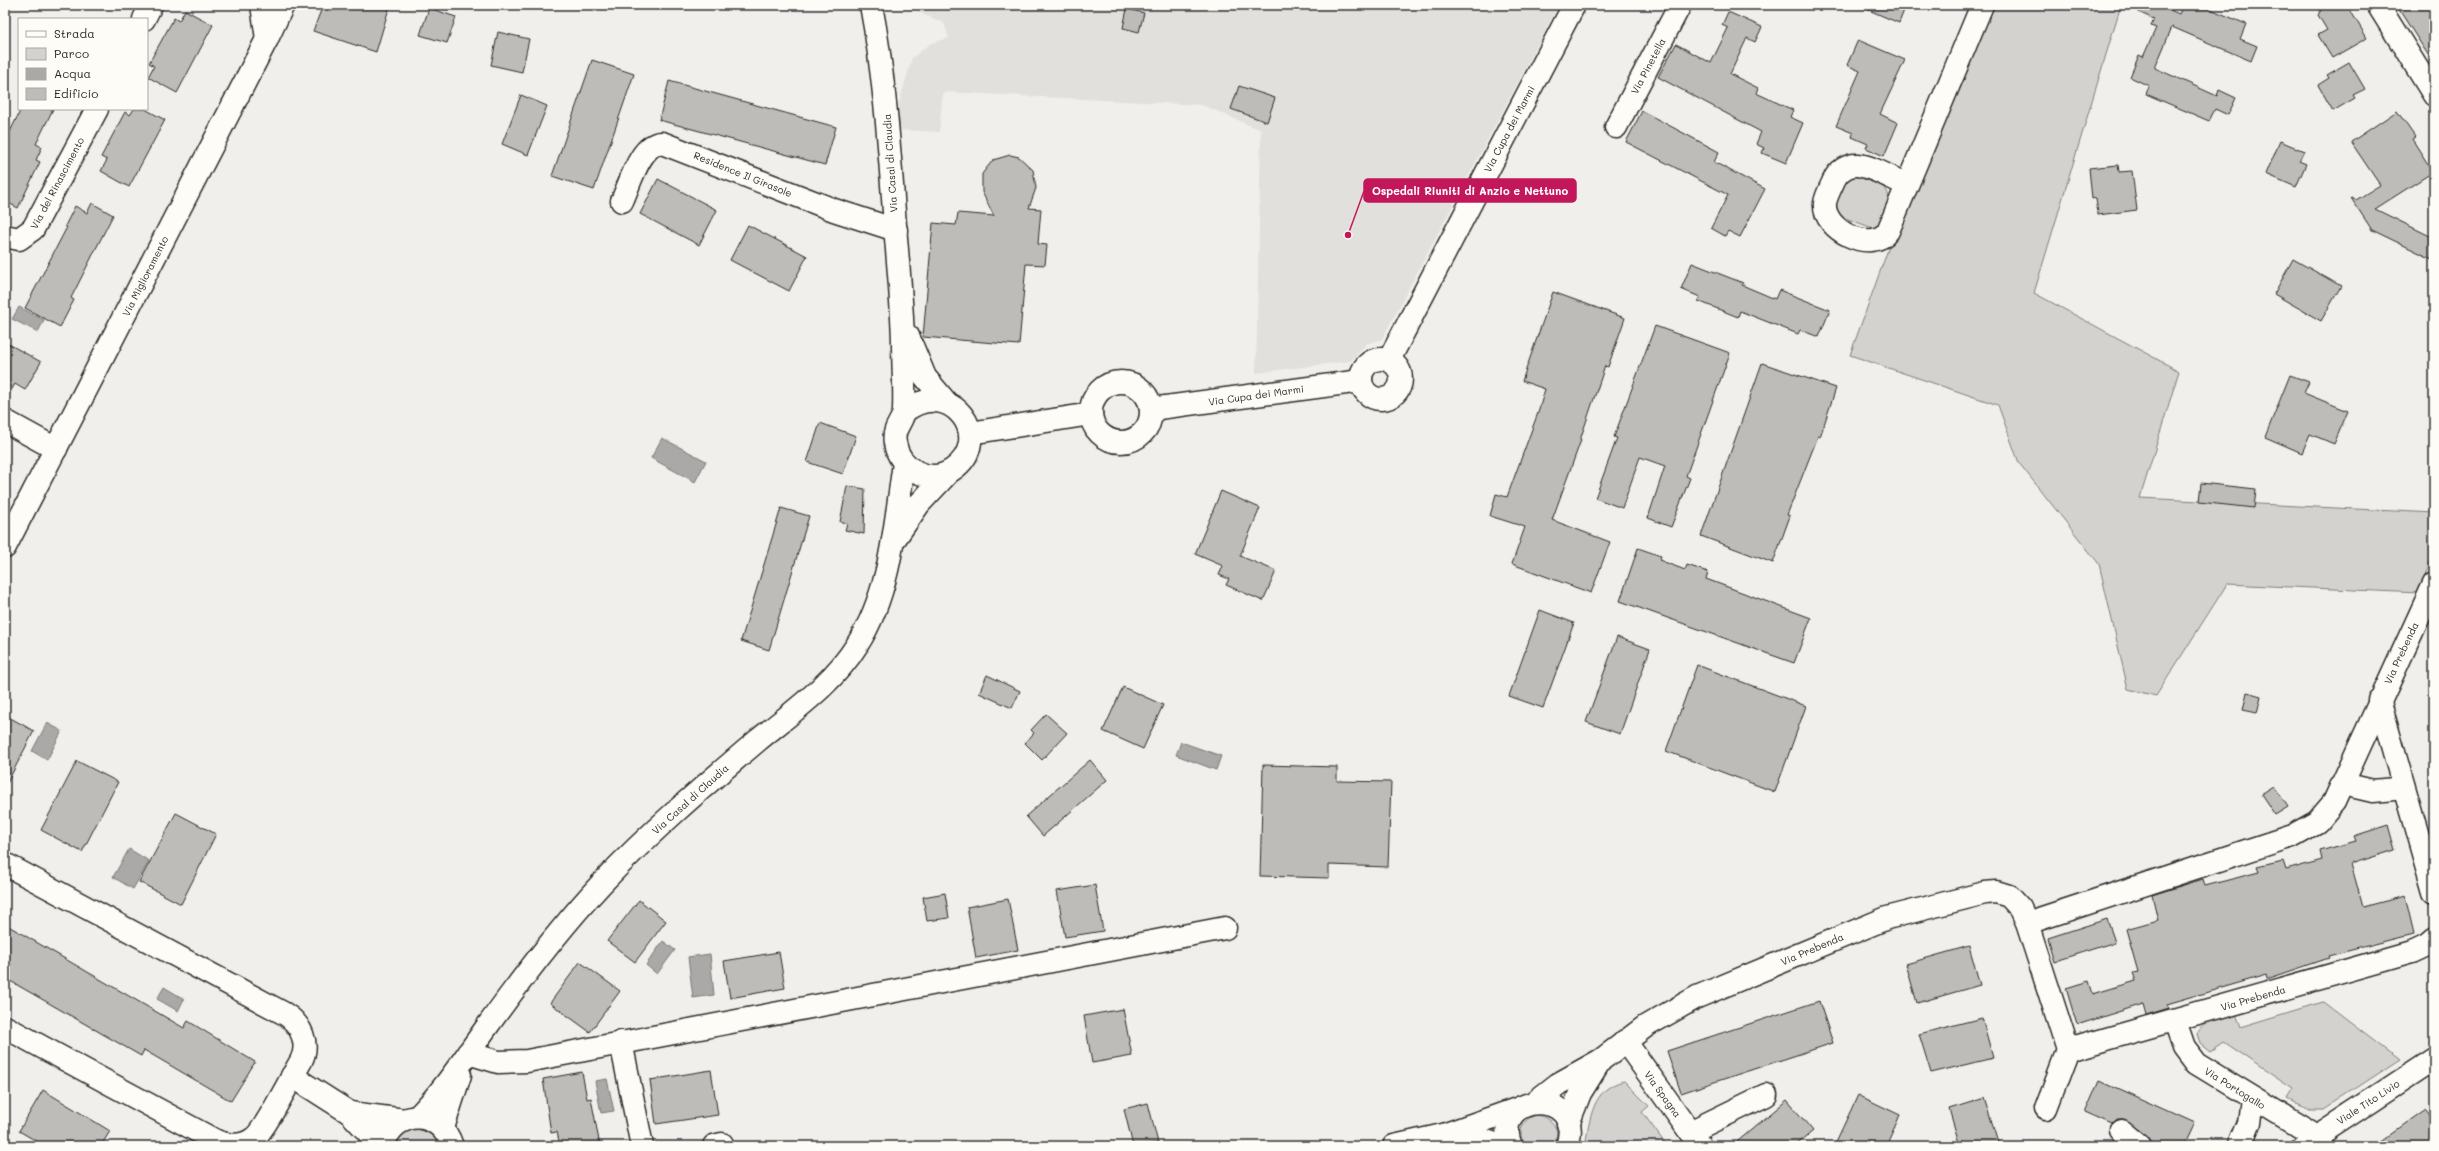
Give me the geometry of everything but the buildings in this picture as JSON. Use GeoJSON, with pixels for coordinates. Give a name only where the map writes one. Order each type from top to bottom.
{"type":"FeatureCollection","features":[{"type":"Feature","properties":{"kind":"street"},"geometry":{"type":"LineString","coordinates":[[144,18],[151,5]]}},
{"type":"Feature","properties":{"kind":"street"},"geometry":{"type":"LineString","coordinates":[[262,5],[267,39]]}},
{"type":"Feature","properties":{"kind":"street","name":"Via Miglioramento"},"geometry":{"type":"LineString","coordinates":[[5,546],[267,39],[283,5]]}},
{"type":"Feature","properties":{"kind":"street","name":"Via Casal di Claudia"},"geometry":{"type":"LineString","coordinates":[[382,1146],[389,1131],[411,1119],[441,1092],[516,986],[601,884],[682,806],[823,686],[846,661],[858,644],[873,612],[893,541],[904,463],[898,454],[895,432],[904,412],[902,322],[896,230],[886,112],[871,5]]}},
{"type":"Feature","properties":{"kind":"street","name":"Via Cupa dei Marmi"},"geometry":{"type":"LineString","coordinates":[[1389,360],[1574,5]]}},
{"type":"Feature","properties":{"kind":"street","name":"Via Pinetella"},"geometry":{"type":"LineString","coordinates":[[1616,127],[1680,5]]}},
{"type":"Feature","properties":{"kind":"street"},"geometry":{"type":"LineString","coordinates":[[1907,185],[1982,5]]}},
{"type":"Feature","properties":{"kind":"street"},"geometry":{"type":"LineString","coordinates":[[2378,5],[2434,95]]}},
{"type":"Feature","properties":{"kind":"street","name":"Via del Rinascimento"},"geometry":{"type":"LineString","coordinates":[[5,236],[19,239],[33,229],[96,110]]}},
{"type":"Feature","properties":{"kind":"street","name":"Residence Il Girasole"},"geometry":{"type":"LineString","coordinates":[[622,202],[644,151],[651,144],[662,143],[834,210],[896,230]]}},
{"type":"Feature","properties":{"kind":"street","name":"Via Casal di Claudia"},"geometry":{"type":"LineString","coordinates":[[893,541],[919,504],[949,472],[959,465],[966,456],[970,445],[970,433],[962,414],[946,402],[935,391],[920,370],[902,322]]}},
{"type":"Feature","properties":{"kind":"street"},"geometry":{"type":"LineString","coordinates":[[1375,360],[1389,360],[1394,364],[1401,375],[1402,381],[1397,393],[1391,398],[1378,400],[1366,393],[1361,381],[1364,368],[1369,363],[1375,360]]}},
{"type":"Feature","properties":{"kind":"street","name":"Via Cupa dei Marmi"},"geometry":{"type":"LineString","coordinates":[[1152,410],[1361,381]]}},
{"type":"Feature","properties":{"kind":"street"},"geometry":{"type":"LineString","coordinates":[[1118,382],[1128,382],[1144,392],[1152,410],[1147,428],[1141,435],[1124,442],[1114,441],[1098,431],[1092,414],[1092,405],[1102,389],[1118,382]]}},
{"type":"Feature","properties":{"kind":"street"},"geometry":{"type":"LineString","coordinates":[[904,412],[924,401],[935,400],[946,402]]}},
{"type":"Feature","properties":{"kind":"street"},"geometry":{"type":"LineString","coordinates":[[970,433],[1092,414]]}},
{"type":"Feature","properties":{"kind":"street"},"geometry":{"type":"LineString","coordinates":[[5,421],[56,448]]}},
{"type":"Feature","properties":{"kind":"street"},"geometry":{"type":"LineString","coordinates":[[904,463],[914,471],[925,475],[938,476],[949,472]]}},
{"type":"Feature","properties":{"kind":"street","name":"Via Prebenda"},"geometry":{"type":"LineString","coordinates":[[2027,924],[2302,832],[2318,822],[2329,810],[2344,784],[2379,700],[2434,584]]}},
{"type":"Feature","properties":{"kind":"street"},"geometry":{"type":"LineString","coordinates":[[2379,700],[2434,892]]}},
{"type":"Feature","properties":{"kind":"street"},"geometry":{"type":"LineString","coordinates":[[2344,784],[2373,790],[2404,788]]}},
{"type":"Feature","properties":{"kind":"street"},"geometry":{"type":"LineString","coordinates":[[5,864],[292,1018],[301,1030],[304,1044],[303,1058],[257,1136],[242,1144],[228,1145],[216,1142],[5,1027]]}},
{"type":"Feature","properties":{"kind":"street","name":"Via Prebenda"},"geometry":{"type":"LineString","coordinates":[[1528,1104],[1567,1079],[1601,1060],[1657,1019],[1697,997],[1900,914],[1985,893],[1996,892],[2014,899],[2027,924],[2068,1050],[2175,1021],[2412,952],[2427,945],[2434,939]]}},
{"type":"Feature","properties":{"kind":"street"},"geometry":{"type":"LineString","coordinates":[[468,1053],[498,1062],[514,1062],[1225,928]]}},
{"type":"Feature","properties":{"kind":"street","name":"Via Portogallo"},"geometry":{"type":"LineString","coordinates":[[2175,1021],[2184,1047],[2196,1063],[2252,1099],[2309,1141]]}},
{"type":"Feature","properties":{"kind":"street","name":"Via Spagna"},"geometry":{"type":"LineString","coordinates":[[1625,1041],[1695,1139]]}},
{"type":"Feature","properties":{"kind":"street"},"geometry":{"type":"LineString","coordinates":[[621,1042],[642,1146]]}},
{"type":"Feature","properties":{"kind":"street"},"geometry":{"type":"LineString","coordinates":[[2046,1108],[2068,1050]]}},
{"type":"Feature","properties":{"kind":"street","name":"Via Casal di Claudia"},"geometry":{"type":"LineString","coordinates":[[447,1137],[468,1053]]}},
{"type":"Feature","properties":{"kind":"street","name":"Viale Tito Livio"},"geometry":{"type":"LineString","coordinates":[[2309,1141],[2434,1059]]}},
{"type":"Feature","properties":{"kind":"street","name":"Via Prebenda"},"geometry":{"type":"LineString","coordinates":[[1566,1146],[1569,1134],[1568,1124],[1580,1093],[1601,1060]]}},
{"type":"Feature","properties":{"kind":"street"},"geometry":{"type":"LineString","coordinates":[[292,1076],[350,1113],[382,1146]]}},
{"type":"Feature","properties":{"kind":"street"},"geometry":{"type":"LineString","coordinates":[[1695,1139],[1766,1095]]}},
{"type":"Feature","properties":{"kind":"street"},"geometry":{"type":"LineString","coordinates":[[2240,1146],[2249,1124],[2252,1099]]}},
{"type":"Feature","properties":{"kind":"street"},"geometry":{"type":"LineString","coordinates":[[1394,1146],[1443,1135],[1528,1104],[1546,1103],[1556,1107],[1563,1114],[1568,1124]]}},
{"type":"Feature","properties":{"kind":"street"},"geometry":{"type":"LineString","coordinates":[[1511,1146],[1508,1131],[1510,1122],[1528,1104]]}},
{"type":"Feature","properties":{"kind":"street"},"geometry":{"type":"LineString","coordinates":[[350,1113],[411,1119],[426,1118],[447,1137]]}},
{"type":"Feature","properties":{"kind":"street"},"geometry":{"type":"LineString","coordinates":[[2122,1131],[2140,1146]]}},
{"type":"Feature","properties":{"kind":"street"},"geometry":{"type":"LineString","coordinates":[[1443,1135],[1474,1137],[1501,1146]]}},
{"type":"Feature","properties":{"kind":"shaded area"},"geometry":{"type":"Polygon","coordinates":[[[912,5],[1559,5],[1382,339],[1366,344],[1351,361],[1256,373],[1261,130],[1202,105],[943,92],[939,132],[899,130],[899,103],[912,58],[931,43],[949,38],[944,23],[920,13],[912,5]]]}},
{"type":"Feature","properties":{"kind":"green space"},"geometry":{"type":"Polygon","coordinates":[[[1976,5],[2121,5],[2034,293],[2179,371],[2140,498],[2434,513],[2434,551],[2419,593],[2227,584],[2156,696],[2128,689],[2099,564],[2019,463],[1998,405],[1850,355],[1976,5]]]}},
{"type":"Feature","properties":{"kind":"green space"},"geometry":{"type":"Polygon","coordinates":[[[1854,175],[1877,184],[1887,191],[1888,203],[1880,222],[1873,228],[1837,215],[1834,201],[1845,179],[1854,175]]]}},
{"type":"Feature","properties":{"kind":"green space"},"geometry":{"type":"Polygon","coordinates":[[[2323,1002],[2399,1060],[2323,1110],[2309,1110],[2287,1099],[2293,1089],[2223,1042],[2210,1051],[2200,1043],[2197,1034],[2205,1024],[2213,1018],[2235,1010],[2241,1027],[2323,1002]]]}},
{"type":"Feature","properties":{"kind":"green space"},"geometry":{"type":"Polygon","coordinates":[[[1624,1081],[1649,1106],[1642,1112],[1667,1146],[1585,1146],[1594,1106],[1605,1090],[1624,1081]]]}},
{"type":"Feature","properties":{"kind":"green space"},"geometry":{"type":"Polygon","coordinates":[[[1537,1115],[1548,1119],[1555,1126],[1557,1136],[1551,1146],[1526,1146],[1523,1141],[1521,1131],[1524,1123],[1528,1119],[1537,1115]]]}},
{"type":"Feature","properties":{"kind":"green space"},"geometry":{"type":"Polygon","coordinates":[[[417,1129],[434,1137],[440,1146],[395,1146],[398,1139],[403,1134],[417,1129]]]}},
{"type":"Feature","properties":{"kind":"water"},"geometry":{"type":"Polygon","coordinates":[[[19,307],[44,320],[38,332],[12,319],[19,307]]]}},
{"type":"Feature","properties":{"kind":"water"},"geometry":{"type":"Polygon","coordinates":[[[662,438],[706,461],[695,482],[651,458],[662,438]]]}},
{"type":"Feature","properties":{"kind":"water"},"geometry":{"type":"Polygon","coordinates":[[[47,723],[62,731],[47,760],[32,751],[47,723]]]}},
{"type":"Feature","properties":{"kind":"water"},"geometry":{"type":"Polygon","coordinates":[[[1181,742],[1221,756],[1216,770],[1176,755],[1181,742]]]}},
{"type":"Feature","properties":{"kind":"water"},"geometry":{"type":"Polygon","coordinates":[[[129,849],[149,861],[133,889],[113,877],[129,849]]]}},
{"type":"Feature","properties":{"kind":"water"},"geometry":{"type":"Polygon","coordinates":[[[663,941],[675,950],[657,974],[646,965],[663,941]]]}},
{"type":"Feature","properties":{"kind":"water"},"geometry":{"type":"Polygon","coordinates":[[[710,954],[714,995],[693,998],[688,957],[710,954]]]}},
{"type":"Feature","properties":{"kind":"water"},"geometry":{"type":"Polygon","coordinates":[[[164,987],[184,999],[178,1011],[157,999],[164,987]]]}},
{"type":"Feature","properties":{"kind":"water"},"geometry":{"type":"Polygon","coordinates":[[[607,1079],[614,1111],[601,1113],[595,1081],[607,1079]]]}},
{"type":"Feature","properties":{"kind":"place","name":"Ospedali Riuniti di Anzio e Nettuno"},"geometry":{"type":"Point","coordinates":[1348,235]}}]}
